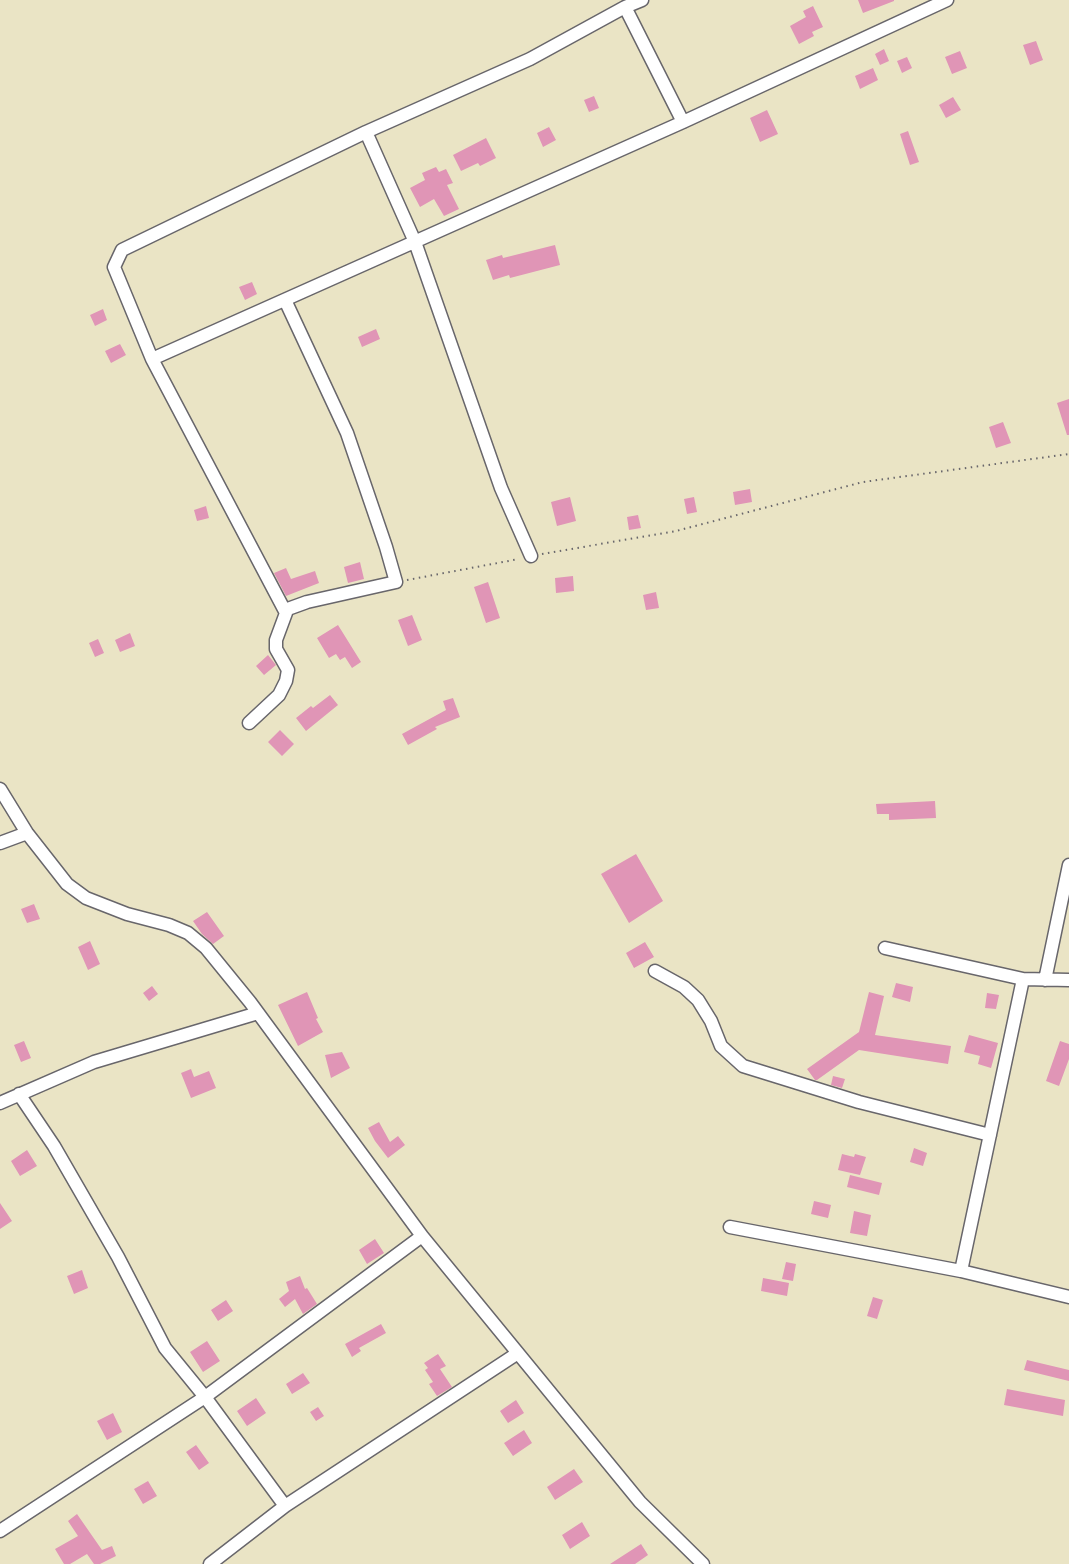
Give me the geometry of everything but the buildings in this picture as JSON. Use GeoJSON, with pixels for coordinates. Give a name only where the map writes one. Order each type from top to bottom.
{"type":"FeatureCollection","features":[{"type":"Feature","properties":{"kind":"street"},"geometry":{"type":"LineString","coordinates":[[249,723],[279,695],[286,681],[288,670],[276,649],[285,610],[152,359],[114,267],[122,250],[366,132],[530,59],[642,0]]}},
{"type":"Feature","properties":{"kind":"street"},"geometry":{"type":"LineString","coordinates":[[152,359],[683,122],[947,0]]}},
{"type":"Feature","properties":{"kind":"street"},"geometry":{"type":"LineString","coordinates":[[625,7],[683,122]]}},
{"type":"Feature","properties":{"kind":"street"},"geometry":{"type":"LineString","coordinates":[[366,132],[415,242],[501,488],[531,556]]}},
{"type":"Feature","properties":{"kind":"street"},"geometry":{"type":"LineString","coordinates":[[285,300],[347,433],[396,582],[307,602],[285,610]]}},
{"type":"Feature","properties":{"kind":"street"},"geometry":{"type":"LineString","coordinates":[[0,789],[27,833],[67,884],[86,898],[126,914],[169,925],[188,933],[206,948],[258,1013],[422,1236],[640,1502],[703,1564]]}},
{"type":"Feature","properties":{"kind":"street"},"geometry":{"type":"LineString","coordinates":[[0,843],[27,833]]}},
{"type":"Feature","properties":{"kind":"street"},"geometry":{"type":"LineString","coordinates":[[1045,980],[1069,865]]}},
{"type":"Feature","properties":{"kind":"street"},"geometry":{"type":"LineString","coordinates":[[885,948],[1023,980],[1069,980]]}},
{"type":"Feature","properties":{"kind":"street"},"geometry":{"type":"LineString","coordinates":[[655,971],[684,987],[698,1000],[711,1021],[721,1046],[743,1066],[859,1102],[990,1135]]}},
{"type":"Feature","properties":{"kind":"street"},"geometry":{"type":"LineString","coordinates":[[961,1271],[1023,980]]}},
{"type":"Feature","properties":{"kind":"street"},"geometry":{"type":"LineString","coordinates":[[0,1103],[94,1062],[258,1013]]}},
{"type":"Feature","properties":{"kind":"street"},"geometry":{"type":"LineString","coordinates":[[19,1094],[54,1146],[118,1257],[165,1348],[205,1397],[285,1506]]}},
{"type":"Feature","properties":{"kind":"street"},"geometry":{"type":"LineString","coordinates":[[730,1227],[961,1271],[1069,1297]]}},
{"type":"Feature","properties":{"kind":"street"},"geometry":{"type":"LineString","coordinates":[[0,1531],[205,1397],[422,1236]]}},
{"type":"Feature","properties":{"kind":"street"},"geometry":{"type":"LineString","coordinates":[[210,1564],[285,1506],[518,1353]]}},
{"type":"Feature","properties":{"kind":"path"},"geometry":{"type":"LineString","coordinates":[[396,582],[676,531],[863,482],[1069,454]]}}]}
